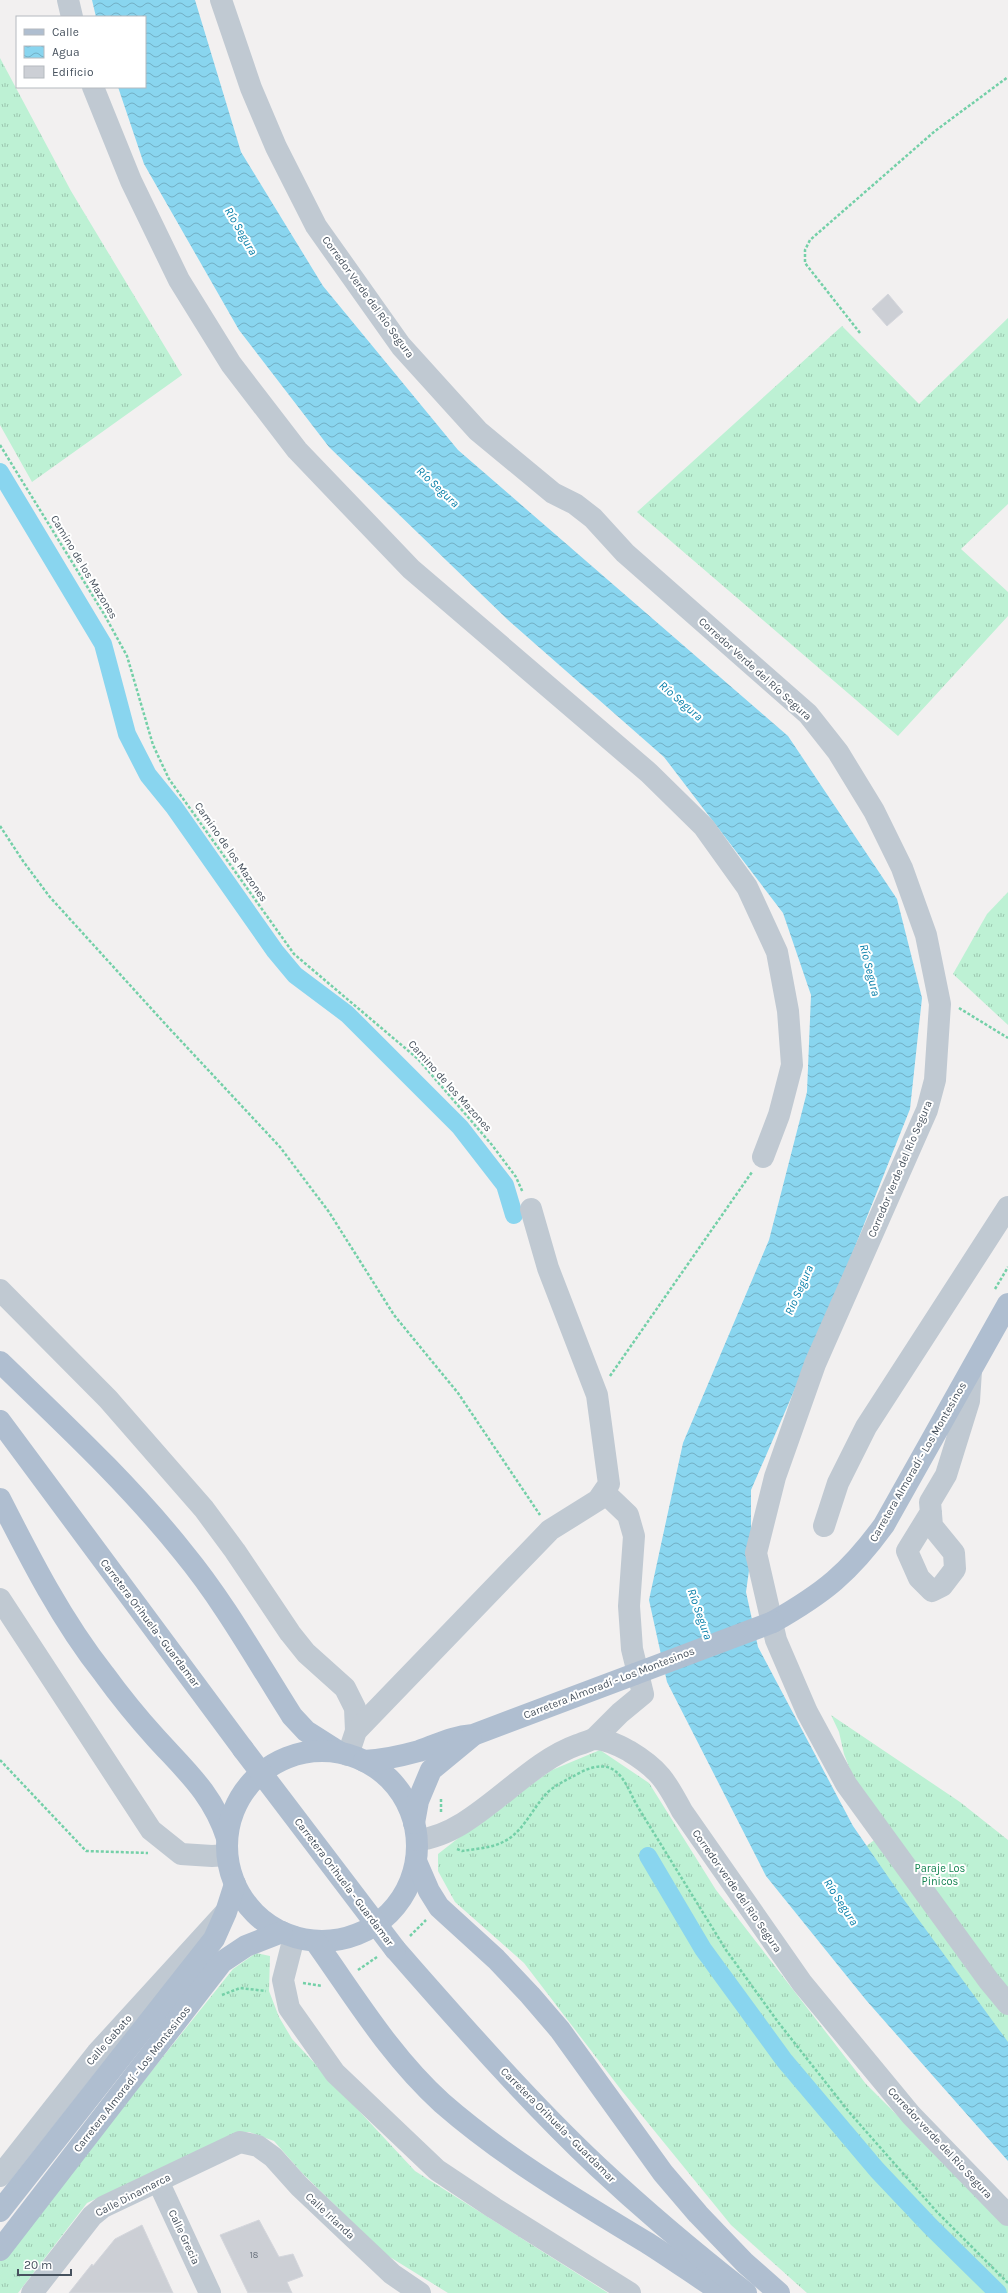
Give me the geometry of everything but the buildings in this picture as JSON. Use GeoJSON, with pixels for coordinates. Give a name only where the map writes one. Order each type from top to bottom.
{"type":"FeatureCollection","features":[{"type":"Feature","properties":{"kind":"main road","name":"Carretera Almoradí - Los Montesinos"},"geometry":{"type":"LineString","coordinates":[[227,1846],[232,1815],[242,1794],[257,1777],[275,1763],[296,1754],[319,1751],[351,1756],[397,1757],[421,1750],[454,1737],[473,1735],[773,1622],[813,1599],[839,1579],[863,1554],[884,1525],[1008,1304]]}},
{"type":"Feature","properties":{"kind":"main road"},"geometry":{"type":"LineString","coordinates":[[0,1362],[110,1470],[173,1539],[209,1585],[292,1716],[306,1731],[387,1777],[404,1798],[429,1891],[439,1907],[496,1959],[530,1995],[560,2030],[663,2174],[729,2246],[779,2293]]}},
{"type":"Feature","properties":{"kind":"main road","name":"Carretera Orihuela - Guardamar"},"geometry":{"type":"LineString","coordinates":[[0,1421],[243,1749],[395,1949],[491,2056],[597,2166],[653,2217],[746,2293]]}},
{"type":"Feature","properties":{"kind":"main road"},"geometry":{"type":"LineString","coordinates":[[0,1499],[22,1543],[74,1632],[134,1713],[207,1795],[220,1815],[235,1884],[247,1904],[263,1920],[288,1935]]}},
{"type":"Feature","properties":{"kind":"main road","name":"Carretera Almoradí - Los Montesinos"},"geometry":{"type":"LineString","coordinates":[[0,2250],[222,1962],[246,1946],[288,1935],[315,1941],[339,1940],[354,1935],[381,1921],[402,1898],[410,1884],[416,1842],[418,1801],[431,1770],[473,1735]]}},
{"type":"Feature","properties":{"kind":"main road","name":"Carretera Almoradí - Los Montesinos"},"geometry":{"type":"LineString","coordinates":[[0,2211],[214,1939],[226,1912],[235,1884]]}},
{"type":"Feature","properties":{"kind":"main road"},"geometry":{"type":"LineString","coordinates":[[315,1941],[374,2027],[408,2068],[442,2102],[485,2138],[524,2166],[723,2293]]}},
{"type":"Feature","properties":{"kind":"street"},"geometry":{"type":"LineString","coordinates":[[68,0],[72,16]]}},
{"type":"Feature","properties":{"kind":"street","name":"Corredor Verde del Río Segura"},"geometry":{"type":"LineString","coordinates":[[221,0],[253,94],[276,147],[316,226],[400,346],[478,431],[553,493],[575,504],[593,518],[625,553],[808,714],[838,752],[874,811],[902,868],[926,935],[940,1004],[935,1080],[927,1110],[815,1364],[775,1476],[756,1553],[776,1640],[807,1712],[846,1784],[989,1981],[1008,2004]]}},
{"type":"Feature","properties":{"kind":"street"},"geometry":{"type":"LineString","coordinates":[[93,88],[131,180],[179,280],[231,364],[297,450],[411,569],[649,773],[704,827],[747,887],[777,952],[788,1011],[792,1066],[780,1115],[763,1157]]}},
{"type":"Feature","properties":{"kind":"street"},"geometry":{"type":"LineString","coordinates":[[824,1526],[838,1483],[866,1427],[1008,1207]]}},
{"type":"Feature","properties":{"kind":"street"},"geometry":{"type":"LineString","coordinates":[[356,1731],[550,1530],[598,1500],[605,1492],[609,1484],[609,1473],[597,1395],[548,1268],[531,1210]]}},
{"type":"Feature","properties":{"kind":"street"},"geometry":{"type":"LineString","coordinates":[[0,1290],[108,1399],[204,1509],[236,1551],[290,1633],[306,1652],[345,1688],[355,1708],[356,1731],[351,1756]]}},
{"type":"Feature","properties":{"kind":"street"},"geometry":{"type":"LineString","coordinates":[[931,1512],[930,1502],[946,1475],[969,1401],[971,1370]]}},
{"type":"Feature","properties":{"kind":"street"},"geometry":{"type":"LineString","coordinates":[[416,1842],[438,1837],[498,1798],[540,1763],[566,1749],[594,1739],[620,1713],[643,1694],[632,1649],[629,1606],[634,1536],[628,1515],[605,1492]]}},
{"type":"Feature","properties":{"kind":"street"},"geometry":{"type":"LineString","coordinates":[[0,1599],[18,1630],[150,1830],[181,1854],[212,1856],[227,1846]]}},
{"type":"Feature","properties":{"kind":"street","name":"Corredor verde del Rio Segura"},"geometry":{"type":"LineString","coordinates":[[594,1739],[620,1746],[649,1763],[667,1783],[682,1811],[802,1983],[911,2115],[1008,2215]]}},
{"type":"Feature","properties":{"kind":"street","name":"Calle Gabato"},"geometry":{"type":"LineString","coordinates":[[0,2176],[97,2053],[226,1912]]}},
{"type":"Feature","properties":{"kind":"street"},"geometry":{"type":"LineString","coordinates":[[288,1935],[283,1980],[289,2008],[335,2073],[437,2170],[630,2293]]}},
{"type":"Feature","properties":{"kind":"street","name":"Calle Dinamarca"},"geometry":{"type":"LineString","coordinates":[[32,2293],[92,2216],[103,2207],[240,2142]]}},
{"type":"Feature","properties":{"kind":"street","name":"Calle Irlanda"},"geometry":{"type":"LineString","coordinates":[[240,2142],[258,2146],[273,2157],[299,2186],[392,2274],[420,2293]]}},
{"type":"Feature","properties":{"kind":"street","name":"Calle Grecia"},"geometry":{"type":"LineString","coordinates":[[158,2181],[210,2293]]}},
{"type":"Feature","properties":{"kind":"path"},"geometry":{"type":"LineString","coordinates":[[860,333],[805,263],[805,250],[810,240],[935,131],[1008,77]]}},
{"type":"Feature","properties":{"kind":"path","name":"Camino de los Mazones"},"geometry":{"type":"LineString","coordinates":[[0,445],[104,614],[127,656],[153,745],[169,779],[294,954],[418,1059],[492,1145],[516,1177],[531,1210]]}},
{"type":"Feature","properties":{"kind":"path"},"geometry":{"type":"LineString","coordinates":[[0,826],[22,861],[49,896],[280,1147],[330,1212],[394,1315],[458,1393],[550,1530]]}},
{"type":"Feature","properties":{"kind":"path"},"geometry":{"type":"LineString","coordinates":[[940,1004],[955,1005],[1008,1038]]}},
{"type":"Feature","properties":{"kind":"path"},"geometry":{"type":"LineString","coordinates":[[597,1395],[763,1157]]}},
{"type":"Feature","properties":{"kind":"path"},"geometry":{"type":"LineString","coordinates":[[0,1760],[86,1851],[149,1853]]}},
{"type":"Feature","properties":{"kind":"path"},"geometry":{"type":"LineString","coordinates":[[438,1837],[462,1851],[504,1842],[521,1828],[546,1794],[557,1784],[592,1767],[604,1766],[614,1769],[624,1779],[636,1804],[726,1950],[778,2022],[849,2112],[937,2212],[1008,2282]]}},
{"type":"Feature","properties":{"kind":"green space"},"geometry":{"type":"Polygon","coordinates":[[[0,58],[71,191],[182,375],[32,482],[0,425],[0,58]]]}},
{"type":"Feature","properties":{"kind":"green space"},"geometry":{"type":"Polygon","coordinates":[[[1008,318],[1008,504],[961,549],[1008,592],[1008,616],[898,736],[637,512],[842,326],[919,404],[1008,318]]]}},
{"type":"Feature","properties":{"kind":"green space"},"geometry":{"type":"Polygon","coordinates":[[[1008,892],[1008,1025],[953,974],[987,914],[1008,892]]]}},
{"type":"Feature","properties":{"kind":"green space","name":"Paraje Los Pinicos"},"geometry":{"type":"Polygon","coordinates":[[[831,1715],[960,1802],[1008,1840],[1008,2067],[853,1856],[877,1838],[844,1754],[839,1732],[831,1715]]]}},
{"type":"Feature","properties":{"kind":"green space"},"geometry":{"type":"Polygon","coordinates":[[[600,1750],[649,1783],[716,1890],[866,2084],[1008,2226],[1008,2293],[807,2293],[731,2225],[622,2091],[524,1963],[455,1902],[438,1871],[438,1854],[489,1814],[552,1770],[600,1750]]]}},
{"type":"Feature","properties":{"kind":"green space"},"geometry":{"type":"Polygon","coordinates":[[[256,1953],[270,1956],[269,1991],[279,2017],[292,2039],[415,2171],[608,2293],[448,2293],[385,2254],[302,2173],[274,2141],[249,2132],[234,2134],[87,2203],[18,2293],[0,2293],[0,2261],[233,1969],[256,1953]]]}},
{"type":"Feature","properties":{"kind":"water","name":"Río Segura"},"geometry":{"type":"Polygon","coordinates":[[[92,0],[195,0],[241,152],[323,286],[458,450],[788,736],[897,899],[922,998],[910,1109],[837,1292],[751,1490],[751,1556],[746,1592],[758,1647],[853,1826],[902,1897],[1008,2042],[1008,2161],[866,2000],[766,1876],[667,1682],[649,1600],[683,1443],[769,1240],[807,1092],[811,995],[783,913],[664,757],[507,619],[329,447],[239,330],[144,164],[118,88],[146,88],[146,16],[96,16],[92,0]]]}},
{"type":"Feature","properties":{"kind":"waterway"},"geometry":{"type":"LineString","coordinates":[[0,472],[103,644],[127,734],[148,775],[174,807],[275,951],[295,975],[347,1014],[460,1127],[505,1185],[514,1215]]}},
{"type":"Feature","properties":{"kind":"waterway"},"geometry":{"type":"LineString","coordinates":[[648,1856],[703,1949],[784,2060],[877,2170],[930,2226],[998,2293]]}}]}
